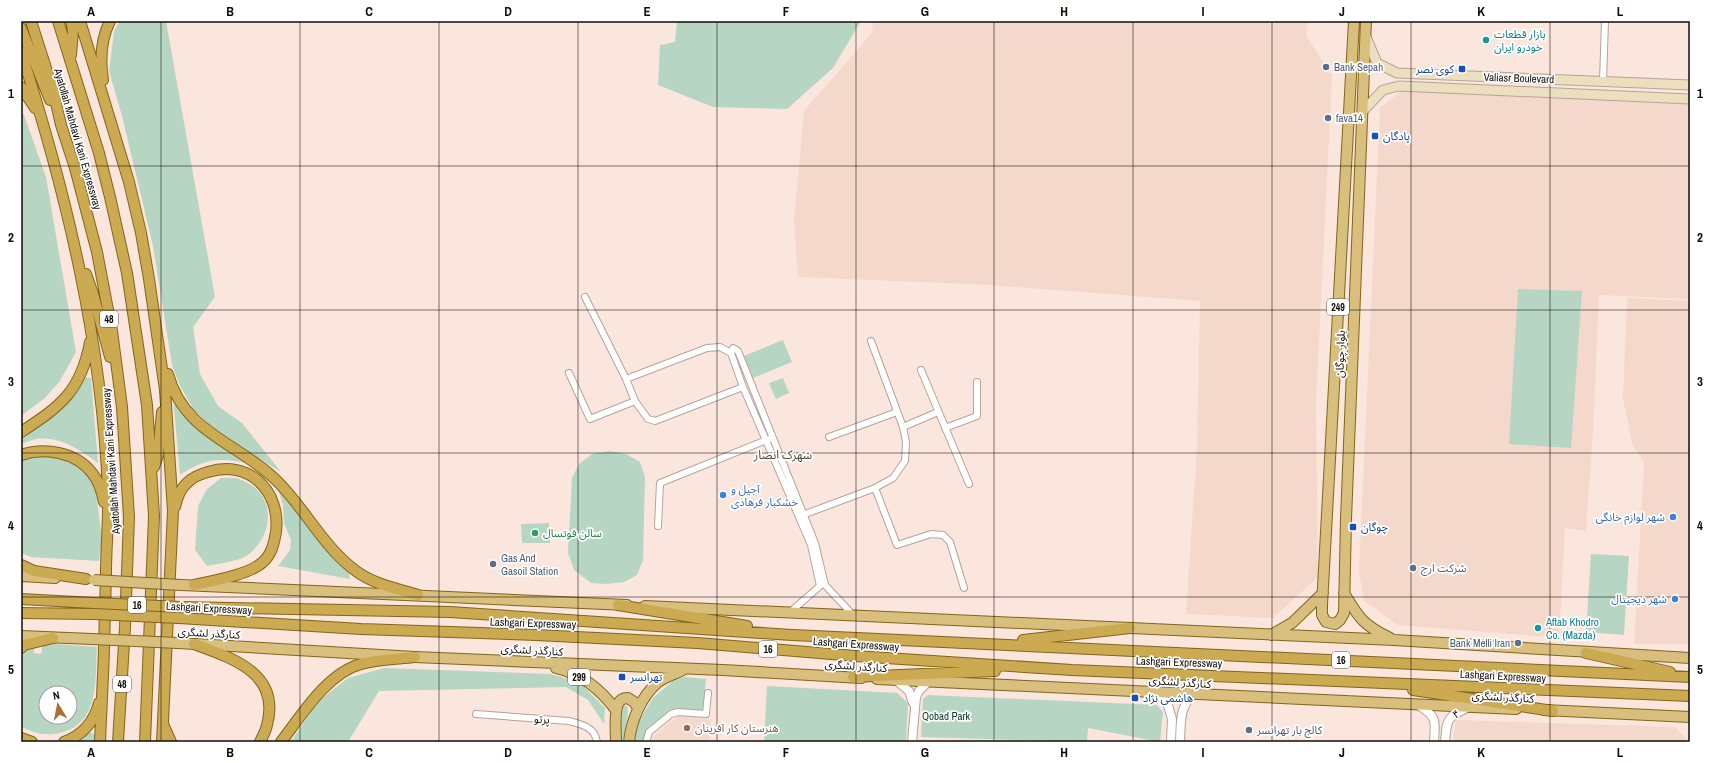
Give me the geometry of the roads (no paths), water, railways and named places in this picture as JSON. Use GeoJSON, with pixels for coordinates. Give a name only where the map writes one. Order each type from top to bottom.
{"type":"FeatureCollection","features":[{"type":"Feature","properties":{"kind":"highway","name":"Ayatollah Mahdavi Kani Expressway"},"geometry":{"type":"LineString","coordinates":[[31,21],[53,90],[61,125],[75,168],[97,252],[112,331],[122,407],[129,517],[125,627],[118,742]]}},
{"type":"Feature","properties":{"kind":"highway","name":"Ayatollah Mahdavi Kani Expressway"},"geometry":{"type":"LineString","coordinates":[[58,21],[99,153],[127,273],[147,405],[154,516],[145,742]]}},
{"type":"Feature","properties":{"kind":"highway"},"geometry":{"type":"LineString","coordinates":[[71,21],[73,30],[71,61]]}},
{"type":"Feature","properties":{"kind":"highway"},"geometry":{"type":"LineString","coordinates":[[80,21],[129,182],[141,233],[159,342],[165,390],[173,511],[162,742]]}},
{"type":"Feature","properties":{"kind":"highway"},"geometry":{"type":"LineString","coordinates":[[105,100],[101,68],[104,38],[110,21]]}},
{"type":"Feature","properties":{"kind":"highway"},"geometry":{"type":"LineString","coordinates":[[21,28],[61,125]]}},
{"type":"Feature","properties":{"kind":"highway","name":"Ayatollah Mahdavi Kani Expressway"},"geometry":{"type":"LineString","coordinates":[[21,52],[43,119],[75,246],[92,332],[98,378],[108,494],[104,683],[100,742]]}},
{"type":"Feature","properties":{"kind":"highway"},"geometry":{"type":"LineString","coordinates":[[21,86],[43,119]]}},
{"type":"Feature","properties":{"kind":"highway"},"geometry":{"type":"LineString","coordinates":[[75,246],[93,294],[119,389]]}},
{"type":"Feature","properties":{"kind":"highway"},"geometry":{"type":"LineString","coordinates":[[21,432],[56,408],[68,396],[76,384],[86,359],[92,332]]}},
{"type":"Feature","properties":{"kind":"highway"},"geometry":{"type":"LineString","coordinates":[[159,342],[170,381],[177,398],[191,416],[206,431],[276,479],[336,554],[357,572],[379,583],[418,596]]}},
{"type":"Feature","properties":{"kind":"highway"},"geometry":{"type":"LineString","coordinates":[[152,473],[158,454],[165,390]]}},
{"type":"Feature","properties":{"kind":"highway"},"geometry":{"type":"LineString","coordinates":[[21,455],[30,452],[47,451],[59,453],[79,462],[93,474],[103,496],[107,514]]}},
{"type":"Feature","properties":{"kind":"highway"},"geometry":{"type":"LineString","coordinates":[[173,511],[178,495],[186,484],[194,477],[217,469],[229,468],[247,473],[255,478],[266,490],[274,505],[277,525],[273,547],[263,562],[230,577],[194,585]]}},
{"type":"Feature","properties":{"kind":"highway"},"geometry":{"type":"LineString","coordinates":[[21,565],[34,571],[90,580]]}},
{"type":"Feature","properties":{"kind":"highway","name":"Lashgari Expressway"},"geometry":{"type":"LineString","coordinates":[[21,599],[181,607],[450,612],[637,623],[792,635],[991,643],[1690,677]]}},
{"type":"Feature","properties":{"kind":"highway"},"geometry":{"type":"LineString","coordinates":[[618,605],[731,623],[792,635]]}},
{"type":"Feature","properties":{"kind":"highway","name":"Lashgari Expressway"},"geometry":{"type":"LineString","coordinates":[[21,613],[94,614],[361,629],[536,635],[697,643],[855,656],[1072,670],[1690,696]]}},
{"type":"Feature","properties":{"kind":"highway"},"geometry":{"type":"LineString","coordinates":[[991,643],[1130,628]]}},
{"type":"Feature","properties":{"kind":"highway"},"geometry":{"type":"LineString","coordinates":[[21,648],[24,645],[53,638]]}},
{"type":"Feature","properties":{"kind":"highway"},"geometry":{"type":"LineString","coordinates":[[194,644],[240,663],[252,670],[262,684],[268,695],[270,712],[267,726],[260,742]]}},
{"type":"Feature","properties":{"kind":"highway"},"geometry":{"type":"LineString","coordinates":[[1586,653],[1690,677]]}},
{"type":"Feature","properties":{"kind":"highway"},"geometry":{"type":"LineString","coordinates":[[281,742],[318,693],[342,673],[360,664],[415,657]]}},
{"type":"Feature","properties":{"kind":"highway"},"geometry":{"type":"LineString","coordinates":[[853,677],[944,672],[1072,670]]}},
{"type":"Feature","properties":{"kind":"highway"},"geometry":{"type":"LineString","coordinates":[[1356,682],[1553,711]]}},
{"type":"Feature","properties":{"kind":"highway"},"geometry":{"type":"LineString","coordinates":[[64,742],[72,739],[88,727],[98,707],[104,683]]}},
{"type":"Feature","properties":{"kind":"highway"},"geometry":{"type":"LineString","coordinates":[[163,723],[172,742]]}},
{"type":"Feature","properties":{"kind":"highway"},"geometry":{"type":"LineString","coordinates":[[21,738],[32,742]]}},
{"type":"Feature","properties":{"kind":"main road","name":"بلوار چوگان"},"geometry":{"type":"LineString","coordinates":[[1354,21],[1322,615],[1326,622],[1335,624],[1340,620],[1344,613],[1346,519],[1366,21]]}},
{"type":"Feature","properties":{"kind":"main road","name":"Valiasr Boulevard"},"geometry":{"type":"LineString","coordinates":[[1366,37],[1377,63],[1397,73],[1690,85]]}},
{"type":"Feature","properties":{"kind":"main road"},"geometry":{"type":"LineString","coordinates":[[1447,75],[1442,80],[1449,88]]}},
{"type":"Feature","properties":{"kind":"main road","name":"Valiasr Boulevard"},"geometry":{"type":"LineString","coordinates":[[1362,112],[1382,90],[1399,86],[1690,99]]}},
{"type":"Feature","properties":{"kind":"main road"},"geometry":{"type":"LineString","coordinates":[[21,576],[181,585],[1394,640],[1586,653],[1690,658]]}},
{"type":"Feature","properties":{"kind":"main road"},"geometry":{"type":"LineString","coordinates":[[1271,635],[1292,623],[1323,593]]}},
{"type":"Feature","properties":{"kind":"main road"},"geometry":{"type":"LineString","coordinates":[[1344,593],[1359,619],[1375,631],[1394,640]]}},
{"type":"Feature","properties":{"kind":"main road","name":"کنارگذر لشگری"},"geometry":{"type":"LineString","coordinates":[[21,636],[178,643],[415,657],[723,670],[853,677],[927,683],[1690,717]]}},
{"type":"Feature","properties":{"kind":"main road","name":"299"},"geometry":{"type":"LineString","coordinates":[[530,662],[569,671],[582,678],[602,691],[616,710]]}},
{"type":"Feature","properties":{"kind":"main road"},"geometry":{"type":"LineString","coordinates":[[629,742],[634,718],[638,708],[650,691],[658,682],[685,669]]}},
{"type":"Feature","properties":{"kind":"main road"},"geometry":{"type":"LineString","coordinates":[[616,742],[616,710],[618,702],[628,698],[634,702],[638,708]]}},
{"type":"Feature","properties":{"kind":"main road"},"geometry":{"type":"LineString","coordinates":[[1631,715],[1687,722],[1690,724]]}},
{"type":"Feature","properties":{"kind":"main road"},"geometry":{"type":"LineString","coordinates":[[285,742],[296,722]]}},
{"type":"Feature","properties":{"kind":"street"},"geometry":{"type":"LineString","coordinates":[[1603,81],[1605,21]]}},
{"type":"Feature","properties":{"kind":"street"},"geometry":{"type":"LineString","coordinates":[[585,297],[626,379],[635,401],[648,419],[655,421],[743,387]]}},
{"type":"Feature","properties":{"kind":"street"},"geometry":{"type":"LineString","coordinates":[[801,515],[875,488],[893,478],[905,462],[906,442],[903,427],[871,341]]}},
{"type":"Feature","properties":{"kind":"street"},"geometry":{"type":"LineString","coordinates":[[626,379],[707,348],[720,347],[731,353],[743,387],[770,439]]}},
{"type":"Feature","properties":{"kind":"street"},"geometry":{"type":"LineString","coordinates":[[731,353],[733,348],[738,350],[770,439],[801,515],[811,545],[820,586],[789,613]]}},
{"type":"Feature","properties":{"kind":"street"},"geometry":{"type":"LineString","coordinates":[[921,370],[969,484]]}},
{"type":"Feature","properties":{"kind":"street"},"geometry":{"type":"LineString","coordinates":[[569,374],[590,419],[635,401]]}},
{"type":"Feature","properties":{"kind":"street"},"geometry":{"type":"LineString","coordinates":[[945,428],[977,416],[977,382]]}},
{"type":"Feature","properties":{"kind":"street"},"geometry":{"type":"LineString","coordinates":[[829,437],[897,412]]}},
{"type":"Feature","properties":{"kind":"street"},"geometry":{"type":"LineString","coordinates":[[903,427],[938,412]]}},
{"type":"Feature","properties":{"kind":"street"},"geometry":{"type":"LineString","coordinates":[[658,526],[660,483],[770,439]]}},
{"type":"Feature","properties":{"kind":"street"},"geometry":{"type":"LineString","coordinates":[[875,488],[897,545],[931,534],[943,536],[950,542],[964,588]]}},
{"type":"Feature","properties":{"kind":"street"},"geometry":{"type":"LineString","coordinates":[[801,515],[815,543],[825,585],[853,616]]}},
{"type":"Feature","properties":{"kind":"street"},"geometry":{"type":"LineString","coordinates":[[896,681],[909,691],[914,708]]}},
{"type":"Feature","properties":{"kind":"street"},"geometry":{"type":"LineString","coordinates":[[912,742],[914,708],[919,690],[927,683]]}},
{"type":"Feature","properties":{"kind":"street"},"geometry":{"type":"LineString","coordinates":[[1153,692],[1167,702],[1172,719],[1171,742]]}},
{"type":"Feature","properties":{"kind":"street"},"geometry":{"type":"LineString","coordinates":[[646,742],[649,732],[671,714],[678,712],[706,714],[708,693]]}},
{"type":"Feature","properties":{"kind":"street"},"geometry":{"type":"LineString","coordinates":[[1180,742],[1181,720],[1185,703],[1192,695]]}},
{"type":"Feature","properties":{"kind":"street"},"geometry":{"type":"LineString","coordinates":[[1417,704],[1430,712],[1435,720],[1434,742]]}},
{"type":"Feature","properties":{"kind":"street","name":"۴"},"geometry":{"type":"LineString","coordinates":[[1445,742],[1446,724],[1449,719],[1470,707]]}},
{"type":"Feature","properties":{"kind":"street","name":"پرتو"},"geometry":{"type":"LineString","coordinates":[[476,714],[569,721],[584,725],[592,731],[597,742]]}},
{"type":"Feature","properties":{"kind":"street"},"geometry":{"type":"LineString","coordinates":[[1172,719],[1181,720]]}},
{"type":"Feature","properties":{"kind":"place","name":"بازار قطعات خودرو ایران"},"geometry":{"type":"Point","coordinates":[1486,40]}},
{"type":"Feature","properties":{"kind":"place","name":"Bank Sepah"},"geometry":{"type":"Point","coordinates":[1326,67]}},
{"type":"Feature","properties":{"kind":"place","name":"کوی نصر"},"geometry":{"type":"Point","coordinates":[1462,69]}},
{"type":"Feature","properties":{"kind":"place","name":"fava14"},"geometry":{"type":"Point","coordinates":[1328,118]}},
{"type":"Feature","properties":{"kind":"place","name":"پادگان"},"geometry":{"type":"Point","coordinates":[1375,136]}},
{"type":"Feature","properties":{"kind":"place","name":"آجیل و خشکبار فرهادی"},"geometry":{"type":"Point","coordinates":[723,495]}},
{"type":"Feature","properties":{"kind":"place","name":"شهر لوازم خانگی"},"geometry":{"type":"Point","coordinates":[1673,517]}},
{"type":"Feature","properties":{"kind":"place","name":"چوگان"},"geometry":{"type":"Point","coordinates":[1353,527]}},
{"type":"Feature","properties":{"kind":"place","name":"سالن فوتسال"},"geometry":{"type":"Point","coordinates":[535,533]}},
{"type":"Feature","properties":{"kind":"place","name":"Gas And Gasoil Station"},"geometry":{"type":"Point","coordinates":[493,564]}},
{"type":"Feature","properties":{"kind":"place","name":"شرکت ارج"},"geometry":{"type":"Point","coordinates":[1413,568]}},
{"type":"Feature","properties":{"kind":"place","name":"شهر دیجیتال"},"geometry":{"type":"Point","coordinates":[1675,599]}},
{"type":"Feature","properties":{"kind":"place","name":"Aftab Khodro Co. (Mazda)"},"geometry":{"type":"Point","coordinates":[1538,628]}},
{"type":"Feature","properties":{"kind":"place","name":"Bank Melli Iran"},"geometry":{"type":"Point","coordinates":[1518,643]}},
{"type":"Feature","properties":{"kind":"place","name":"تهرانسر"},"geometry":{"type":"Point","coordinates":[622,677]}},
{"type":"Feature","properties":{"kind":"place","name":"هاشمی نژاد"},"geometry":{"type":"Point","coordinates":[1135,698]}},
{"type":"Feature","properties":{"kind":"place","name":"هنرستان کار آفرینان"},"geometry":{"type":"Point","coordinates":[687,728]}},
{"type":"Feature","properties":{"kind":"place","name":"کالج بار تهرانسر"},"geometry":{"type":"Point","coordinates":[1249,730]}},
{"type":"Feature","properties":{"kind":"district","name":"شهرک انصار"},"geometry":{"type":"Point","coordinates":[783,455]}},
{"type":"Feature","properties":{"kind":"park label","name":"Qobad Park"},"geometry":{"type":"Point","coordinates":[946,716]}}]}
